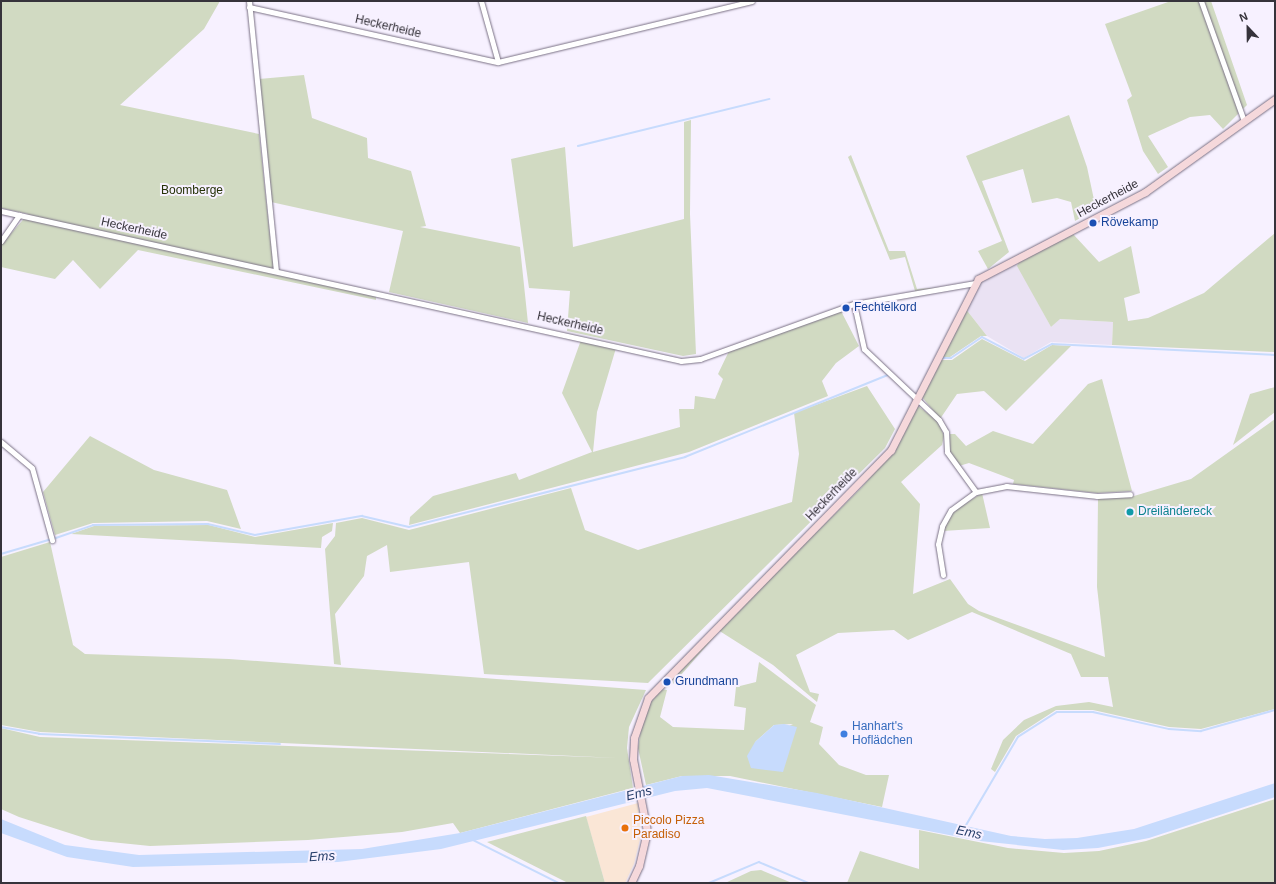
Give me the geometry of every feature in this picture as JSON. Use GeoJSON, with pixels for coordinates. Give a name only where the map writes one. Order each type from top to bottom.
{"type":"FeatureCollection","features":[{"type":"Feature","properties":{"kind":"main road","name":"Heckerheide"},"geometry":{"type":"LineString","coordinates":[[631,883],[644,851],[644,804],[638,782],[633,747],[643,707],[658,685],[891,450],[974,283],[985,274],[1145,192],[1275,99]]}},
{"type":"Feature","properties":{"kind":"street"},"geometry":{"type":"LineString","coordinates":[[249,1],[276,270]]}},
{"type":"Feature","properties":{"kind":"street"},"geometry":{"type":"LineString","coordinates":[[481,1],[498,62]]}},
{"type":"Feature","properties":{"kind":"street","name":"Heckerheide"},"geometry":{"type":"LineString","coordinates":[[249,7],[498,62],[737,3],[752,1]]}},
{"type":"Feature","properties":{"kind":"street"},"geometry":{"type":"LineString","coordinates":[[1201,1],[1244,121]]}},
{"type":"Feature","properties":{"kind":"street"},"geometry":{"type":"LineString","coordinates":[[1,211],[18,215],[1,241]]}},
{"type":"Feature","properties":{"kind":"street","name":"Heckerheide"},"geometry":{"type":"LineString","coordinates":[[18,215],[276,270],[681,361],[700,359],[854,304],[974,283]]}},
{"type":"Feature","properties":{"kind":"street"},"geometry":{"type":"LineString","coordinates":[[854,304],[864,349],[918,397],[944,429],[947,452],[976,492]]}},
{"type":"Feature","properties":{"kind":"street"},"geometry":{"type":"LineString","coordinates":[[1,442],[32,468],[52,540]]}},
{"type":"Feature","properties":{"kind":"street"},"geometry":{"type":"LineString","coordinates":[[943,575],[938,544],[942,526],[951,510],[976,492],[1006,486],[1097,496],[1130,494]]}},
{"type":"Feature","properties":{"kind":"shaded area"},"geometry":{"type":"Polygon","coordinates":[[[1016,262],[1051,327],[1059,319],[1113,322],[1112,345],[1051,342],[1024,358],[987,336],[965,308],[978,282],[1016,262]]]}},
{"type":"Feature","properties":{"kind":"shaded area"},"geometry":{"type":"Polygon","coordinates":[[[638,803],[641,835],[634,864],[625,883],[605,883],[586,817],[638,803]]]}},
{"type":"Feature","properties":{"kind":"green space","name":"Boomberge"},"geometry":{"type":"Polygon","coordinates":[[[1,1],[220,1],[204,29],[120,105],[259,134],[274,272],[376,295],[376,300],[138,250],[100,289],[73,260],[55,279],[1,267],[1,245],[28,214],[1,208],[1,1]]]}},
{"type":"Feature","properties":{"kind":"green space"},"geometry":{"type":"Polygon","coordinates":[[[1171,1],[1211,1],[1247,105],[1223,129],[1210,115],[1190,117],[1148,136],[1168,167],[1158,174],[1143,151],[1127,100],[1132,96],[1105,24],[1171,1]]]}},
{"type":"Feature","properties":{"kind":"green space"},"geometry":{"type":"Polygon","coordinates":[[[304,75],[312,118],[367,138],[368,158],[411,171],[426,226],[420,227],[520,247],[528,323],[389,292],[403,231],[271,202],[259,79],[304,75]]]}},
{"type":"Feature","properties":{"kind":"green space"},"geometry":{"type":"Polygon","coordinates":[[[1069,115],[1087,167],[1096,209],[1075,221],[1071,202],[1057,198],[1032,203],[1023,169],[982,181],[1009,252],[988,269],[978,251],[1002,241],[966,156],[1069,115]]]}},
{"type":"Feature","properties":{"kind":"green space"},"geometry":{"type":"Polygon","coordinates":[[[691,120],[690,214],[696,354],[683,356],[567,331],[570,291],[529,288],[511,159],[565,147],[573,247],[684,219],[684,122],[691,120]]]}},
{"type":"Feature","properties":{"kind":"green space"},"geometry":{"type":"Polygon","coordinates":[[[851,155],[889,251],[905,251],[917,289],[946,287],[915,291],[905,257],[890,260],[848,157],[851,155]]]}},
{"type":"Feature","properties":{"kind":"green space"},"geometry":{"type":"Polygon","coordinates":[[[1275,233],[1274,352],[1112,345],[1113,322],[1060,319],[1051,327],[1017,266],[1019,261],[1073,234],[1099,262],[1131,246],[1140,293],[1124,298],[1128,321],[1148,318],[1204,293],[1275,233]]]}},
{"type":"Feature","properties":{"kind":"green space"},"geometry":{"type":"Polygon","coordinates":[[[965,308],[987,336],[981,336],[950,357],[941,357],[965,308]]]}},
{"type":"Feature","properties":{"kind":"green space"},"geometry":{"type":"Polygon","coordinates":[[[841,311],[859,346],[836,363],[822,381],[828,396],[689,452],[409,525],[410,517],[433,496],[516,473],[519,480],[592,452],[562,393],[581,340],[616,348],[597,412],[593,452],[680,427],[679,409],[694,409],[695,396],[715,399],[723,379],[718,374],[729,351],[841,311]]]}},
{"type":"Feature","properties":{"kind":"green space"},"geometry":{"type":"Polygon","coordinates":[[[982,339],[1025,361],[1052,345],[1071,346],[1006,411],[984,391],[957,394],[940,419],[922,397],[940,360],[952,360],[982,339]]]}},
{"type":"Feature","properties":{"kind":"green space"},"geometry":{"type":"Polygon","coordinates":[[[1102,379],[1132,491],[1097,493],[1013,484],[1014,480],[969,463],[959,466],[949,451],[950,434],[955,434],[966,446],[993,431],[1033,444],[1088,384],[1102,379]]]}},
{"type":"Feature","properties":{"kind":"green space"},"geometry":{"type":"Polygon","coordinates":[[[867,386],[895,429],[885,448],[648,683],[484,674],[469,562],[390,572],[387,545],[367,556],[364,576],[335,614],[341,665],[334,664],[325,549],[335,536],[336,523],[362,518],[409,530],[571,488],[585,530],[638,550],[792,502],[799,454],[794,413],[867,386]]]}},
{"type":"Feature","properties":{"kind":"green space"},"geometry":{"type":"Polygon","coordinates":[[[1275,387],[1275,412],[1233,445],[1250,394],[1275,387]]]}},
{"type":"Feature","properties":{"kind":"green space"},"geometry":{"type":"Polygon","coordinates":[[[918,406],[938,421],[944,436],[942,445],[901,482],[920,504],[913,594],[950,579],[968,604],[979,611],[1105,657],[1097,587],[1098,498],[1134,496],[1191,479],[1275,419],[1275,709],[1201,729],[1169,727],[1093,710],[1056,710],[1016,736],[995,772],[991,769],[1003,740],[1024,720],[1056,706],[1089,702],[1113,707],[1108,677],[1081,677],[1071,654],[972,612],[908,640],[894,630],[838,633],[796,655],[810,692],[819,694],[817,702],[773,665],[718,630],[861,488],[893,451],[918,406]]]}},
{"type":"Feature","properties":{"kind":"green space"},"geometry":{"type":"Polygon","coordinates":[[[90,436],[154,470],[227,490],[241,529],[207,521],[93,523],[55,535],[43,492],[90,436]]]}},
{"type":"Feature","properties":{"kind":"green space"},"geometry":{"type":"Polygon","coordinates":[[[982,493],[990,528],[943,531],[953,511],[982,493]]]}},
{"type":"Feature","properties":{"kind":"green space"},"geometry":{"type":"Polygon","coordinates":[[[333,523],[332,531],[322,537],[321,548],[71,534],[94,526],[209,525],[255,537],[333,523]]]}},
{"type":"Feature","properties":{"kind":"green space"},"geometry":{"type":"Polygon","coordinates":[[[50,542],[73,645],[85,654],[229,659],[646,690],[629,727],[627,748],[633,788],[460,833],[453,823],[402,832],[308,840],[150,846],[91,840],[19,817],[1,809],[1,728],[40,737],[618,758],[40,732],[1,725],[1,557],[50,542]]]}},
{"type":"Feature","properties":{"kind":"green space"},"geometry":{"type":"Polygon","coordinates":[[[712,635],[716,635],[673,684],[673,675],[712,635]]]}},
{"type":"Feature","properties":{"kind":"green space"},"geometry":{"type":"Polygon","coordinates":[[[759,662],[816,705],[810,722],[823,727],[819,744],[839,765],[866,775],[889,775],[882,807],[730,776],[682,776],[646,785],[638,748],[641,729],[647,708],[660,689],[667,690],[660,717],[673,727],[744,730],[746,708],[734,706],[736,687],[756,682],[759,662]],[[793,724],[774,725],[755,742],[793,724]]]}},
{"type":"Feature","properties":{"kind":"green space"},"geometry":{"type":"Polygon","coordinates":[[[1275,799],[1275,883],[847,883],[860,851],[919,869],[919,830],[1008,848],[1064,853],[1099,851],[1146,841],[1275,799]]]}},
{"type":"Feature","properties":{"kind":"green space"},"geometry":{"type":"Polygon","coordinates":[[[586,816],[605,883],[568,883],[487,842],[586,816]]]}},
{"type":"Feature","properties":{"kind":"green space"},"geometry":{"type":"Polygon","coordinates":[[[761,870],[792,883],[725,883],[751,871],[761,870]]]}},
{"type":"Feature","properties":{"kind":"water"},"geometry":{"type":"Polygon","coordinates":[[[784,724],[797,727],[783,772],[751,768],[747,756],[755,742],[774,725],[784,724]]]}},
{"type":"Feature","properties":{"kind":"water","name":"Ems"},"geometry":{"type":"Polygon","coordinates":[[[709,775],[817,793],[1011,836],[1045,839],[1077,838],[1134,829],[1275,783],[1275,797],[1149,838],[1098,848],[1063,850],[980,841],[707,788],[675,791],[441,849],[338,862],[133,867],[67,857],[1,833],[1,819],[65,845],[139,855],[362,849],[460,833],[682,776],[709,775]]]}},
{"type":"Feature","properties":{"kind":"waterway"},"geometry":{"type":"LineString","coordinates":[[578,146],[769,99]]}},
{"type":"Feature","properties":{"kind":"waterway"},"geometry":{"type":"LineString","coordinates":[[942,358],[951,358],[982,337],[1024,359],[1052,344],[1275,355]]}},
{"type":"Feature","properties":{"kind":"waterway"},"geometry":{"type":"LineString","coordinates":[[56,538],[93,525],[208,524],[255,535],[362,516],[409,527],[685,457],[888,375]]}},
{"type":"Feature","properties":{"kind":"waterway"},"geometry":{"type":"LineString","coordinates":[[1,554],[49,540]]}},
{"type":"Feature","properties":{"kind":"waterway","name":"Ems"},"geometry":{"type":"LineString","coordinates":[[965,827],[1018,737],[1057,712],[1093,712],[1169,729],[1201,731],[1275,710]]}},
{"type":"Feature","properties":{"kind":"waterway"},"geometry":{"type":"LineString","coordinates":[[1,727],[39,734],[280,744]]}},
{"type":"Feature","properties":{"kind":"waterway"},"geometry":{"type":"LineString","coordinates":[[473,840],[559,883]]}},
{"type":"Feature","properties":{"kind":"waterway"},"geometry":{"type":"LineString","coordinates":[[709,883],[759,862],[809,883]]}},
{"type":"Feature","properties":{"kind":"place","name":"Rövekamp"},"geometry":{"type":"Point","coordinates":[1093,223]}},
{"type":"Feature","properties":{"kind":"place","name":"Fechtelkord"},"geometry":{"type":"Point","coordinates":[846,308]}},
{"type":"Feature","properties":{"kind":"place","name":"Dreiländereck"},"geometry":{"type":"Point","coordinates":[1130,512]}},
{"type":"Feature","properties":{"kind":"place","name":"Grundmann"},"geometry":{"type":"Point","coordinates":[667,682]}},
{"type":"Feature","properties":{"kind":"place","name":"Hanhart's Hoflädchen"},"geometry":{"type":"Point","coordinates":[844,734]}},
{"type":"Feature","properties":{"kind":"place","name":"Piccolo Pizza Paradiso"},"geometry":{"type":"Point","coordinates":[625,828]}}]}
